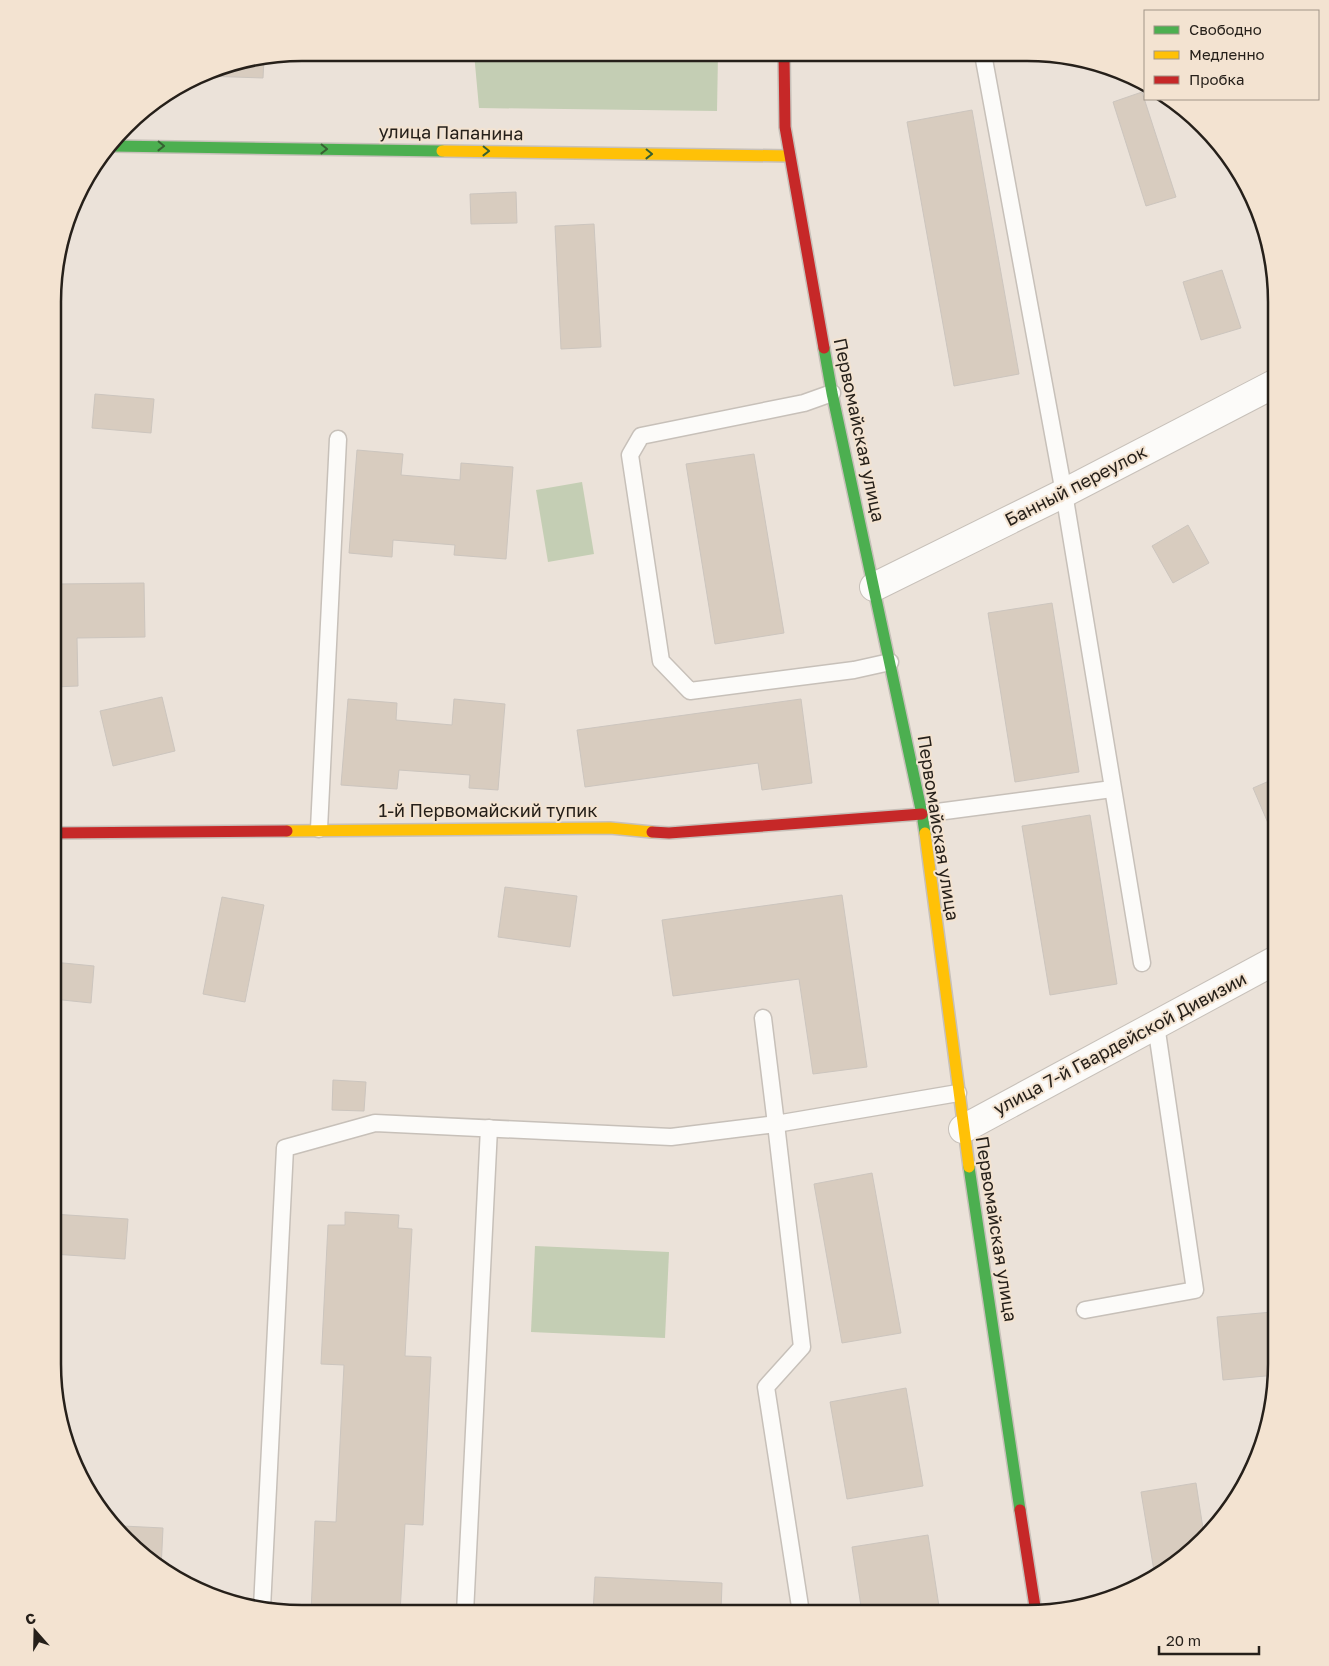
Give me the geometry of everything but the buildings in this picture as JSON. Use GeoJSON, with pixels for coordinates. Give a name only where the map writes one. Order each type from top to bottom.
{"type":"FeatureCollection","features":[{"type":"Feature","properties":{"kind":"main road","name":"Первомайская улица"},"geometry":{"type":"LineString","coordinates":[[784,61],[785,127],[789,156],[832,393],[922,814],[963,1129],[1035,1604]]}},
{"type":"Feature","properties":{"kind":"main road","name":"улица Папанина"},"geometry":{"type":"LineString","coordinates":[[119,146],[789,156]]}},
{"type":"Feature","properties":{"kind":"main road","name":"1-й Первомайский тупик"},"geometry":{"type":"LineString","coordinates":[[61,832],[610,828],[669,833],[922,814]]}},
{"type":"Feature","properties":{"kind":"street","name":"Банный переулок"},"geometry":{"type":"LineString","coordinates":[[874,587],[1064,493],[1268,387]]}},
{"type":"Feature","properties":{"kind":"street","name":"улица 7-й Гвардейской Дивизии"},"geometry":{"type":"LineString","coordinates":[[963,1129],[1268,964]]}},
{"type":"Feature","properties":{"kind":"lane"},"geometry":{"type":"LineString","coordinates":[[985,61],[1064,493],[1142,964]]}},
{"type":"Feature","properties":{"kind":"lane"},"geometry":{"type":"LineString","coordinates":[[832,393],[804,403],[640,436],[630,455],[661,662],[690,691],[854,670],[890,662]]}},
{"type":"Feature","properties":{"kind":"lane"},"geometry":{"type":"LineString","coordinates":[[319,830],[338,439]]}},
{"type":"Feature","properties":{"kind":"lane"},"geometry":{"type":"LineString","coordinates":[[922,814],[1112,789]]}},
{"type":"Feature","properties":{"kind":"lane"},"geometry":{"type":"LineString","coordinates":[[763,1018],[802,1346],[766,1387],[800,1605]]}},
{"type":"Feature","properties":{"kind":"lane"},"geometry":{"type":"LineString","coordinates":[[1085,1310],[1195,1290],[1156,1025]]}},
{"type":"Feature","properties":{"kind":"lane"},"geometry":{"type":"LineString","coordinates":[[262,1601],[285,1148],[375,1123],[671,1137],[776,1124],[958,1093]]}},
{"type":"Feature","properties":{"kind":"lane"},"geometry":{"type":"LineString","coordinates":[[465,1605],[489,1128]]}},
{"type":"Feature","properties":{"kind":"green space"},"geometry":{"type":"Polygon","coordinates":[[[475,61],[718,61],[717,111],[479,108],[475,61]]]}},
{"type":"Feature","properties":{"kind":"green space"},"geometry":{"type":"Polygon","coordinates":[[[582,482],[594,554],[548,562],[536,490],[582,482]]]}},
{"type":"Feature","properties":{"kind":"green space"},"geometry":{"type":"Polygon","coordinates":[[[535,1246],[669,1252],[665,1338],[531,1332],[535,1246]]]}},
{"type":"Feature","properties":{"kind":"traffic: fast"},"geometry":{"type":"LineString","coordinates":[[119,146],[442,151]]}},
{"type":"Feature","properties":{"kind":"traffic: fast"},"geometry":{"type":"LineString","coordinates":[[824,348],[925,833]]}},
{"type":"Feature","properties":{"kind":"traffic: fast"},"geometry":{"type":"LineString","coordinates":[[969,1167],[1020,1510]]}},
{"type":"Feature","properties":{"kind":"traffic: slow"},"geometry":{"type":"LineString","coordinates":[[442,151],[789,156]]}},
{"type":"Feature","properties":{"kind":"traffic: slow"},"geometry":{"type":"LineString","coordinates":[[287,831],[610,828],[652,832]]}},
{"type":"Feature","properties":{"kind":"traffic: slow"},"geometry":{"type":"LineString","coordinates":[[925,833],[969,1167]]}},
{"type":"Feature","properties":{"kind":"traffic: jam"},"geometry":{"type":"LineString","coordinates":[[784,61],[785,127],[824,348]]}},
{"type":"Feature","properties":{"kind":"traffic: jam"},"geometry":{"type":"LineString","coordinates":[[652,832],[669,833],[922,814]]}},
{"type":"Feature","properties":{"kind":"traffic: jam"},"geometry":{"type":"LineString","coordinates":[[61,833],[287,831]]}},
{"type":"Feature","properties":{"kind":"traffic: jam"},"geometry":{"type":"LineString","coordinates":[[1020,1510],[1035,1604]]}}]}
